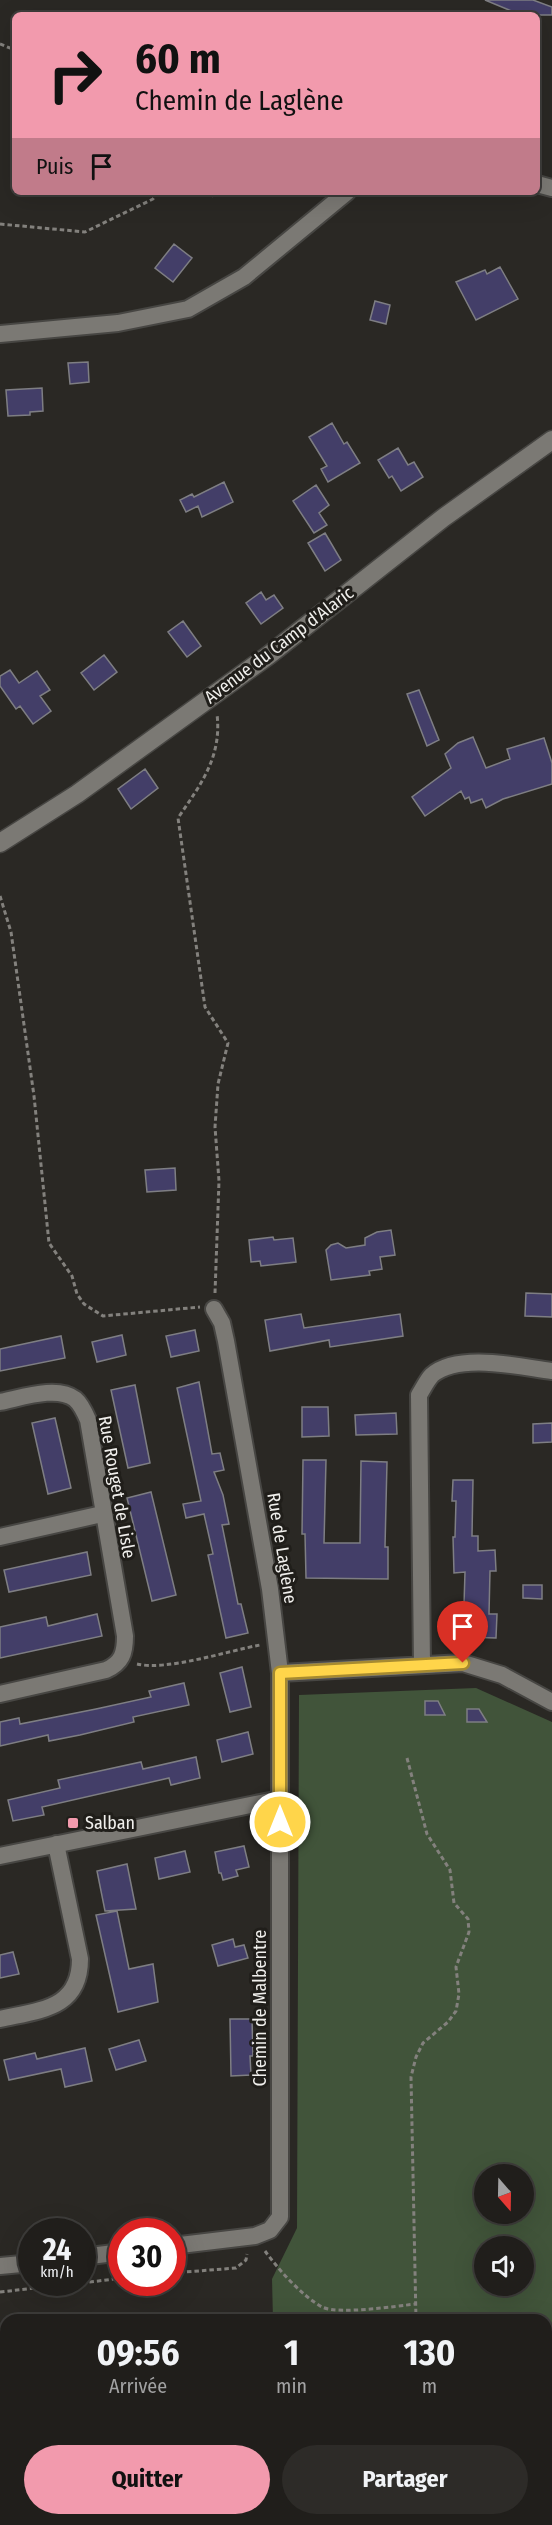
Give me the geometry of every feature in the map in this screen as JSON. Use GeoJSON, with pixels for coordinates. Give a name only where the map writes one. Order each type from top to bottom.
{"type":"FeatureCollection","features":[{"type":"Feature","properties":{"kind":"main road","name":"Avenue du Camp d'Alaric"},"geometry":{"type":"LineString","coordinates":[[0,843],[77,794],[278,648],[443,518],[552,440]]}},
{"type":"Feature","properties":{"kind":"street"},"geometry":{"type":"LineString","coordinates":[[0,334],[118,323],[188,309],[244,277],[343,195]]}},
{"type":"Feature","properties":{"kind":"street","name":"Rue de Laglène"},"geometry":{"type":"LineString","coordinates":[[214,1309],[222,1323],[226,1341],[270,1589],[280,1673],[280,1799]]}},
{"type":"Feature","properties":{"kind":"street"},"geometry":{"type":"LineString","coordinates":[[422,1665],[419,1395],[432,1375],[456,1364],[483,1363],[552,1371]]}},
{"type":"Feature","properties":{"kind":"street","name":"Rue Rouget de Lisle"},"geometry":{"type":"LineString","coordinates":[[0,1402],[49,1393],[66,1394],[76,1400],[88,1420],[102,1514],[125,1636],[125,1650],[121,1659]]}},
{"type":"Feature","properties":{"kind":"street"},"geometry":{"type":"LineString","coordinates":[[0,1537],[102,1514]]}},
{"type":"Feature","properties":{"kind":"street"},"geometry":{"type":"LineString","coordinates":[[0,1694],[106,1670],[121,1659]]}},
{"type":"Feature","properties":{"kind":"street"},"geometry":{"type":"LineString","coordinates":[[280,1673],[463,1663],[501,1674],[552,1702]]}},
{"type":"Feature","properties":{"kind":"street"},"geometry":{"type":"LineString","coordinates":[[0,1857],[280,1799]]}},
{"type":"Feature","properties":{"kind":"street","name":"Chemin de Malbentre"},"geometry":{"type":"LineString","coordinates":[[250,2237],[270,2230],[280,2217],[280,1799]]}},
{"type":"Feature","properties":{"kind":"street"},"geometry":{"type":"LineString","coordinates":[[0,2019],[59,2004],[74,1991],[80,1976],[80,1959],[56,1844]]}},
{"type":"Feature","properties":{"kind":"street"},"geometry":{"type":"LineString","coordinates":[[186,2244],[250,2237]]}},
{"type":"Feature","properties":{"kind":"street"},"geometry":{"type":"LineString","coordinates":[[0,2266],[18,2264]]}},
{"type":"Feature","properties":{"kind":"path"},"geometry":{"type":"LineString","coordinates":[[0,224],[85,232],[153,199],[156,195]]}},
{"type":"Feature","properties":{"kind":"path"},"geometry":{"type":"LineString","coordinates":[[0,896],[12,944],[34,1096],[49,1243],[72,1276],[77,1294],[84,1304],[103,1316],[194,1306],[214,1309],[219,1181],[215,1127],[218,1084],[228,1043],[205,1006],[178,818],[209,772],[220,734],[215,693]]}},
{"type":"Feature","properties":{"kind":"path"},"geometry":{"type":"LineString","coordinates":[[121,1659],[154,1666],[276,1641]]}},
{"type":"Feature","properties":{"kind":"path"},"geometry":{"type":"LineString","coordinates":[[407,1758],[427,1834],[450,1870],[454,1903],[468,1918],[469,1932],[456,1966],[459,1994],[456,2011],[448,2022],[423,2043],[416,2057],[411,2077],[416,2314]]}},
{"type":"Feature","properties":{"kind":"path"},"geometry":{"type":"LineString","coordinates":[[250,2237],[277,2268],[323,2308],[346,2310],[416,2304]]}},
{"type":"Feature","properties":{"kind":"path"},"geometry":{"type":"LineString","coordinates":[[186,2272],[236,2268],[246,2260],[250,2237]]}},
{"type":"Feature","properties":{"kind":"path"},"geometry":{"type":"LineString","coordinates":[[0,2292],[18,2290]]}},
{"type":"Feature","properties":{"kind":"green space"},"geometry":{"type":"Polygon","coordinates":[[[476,1688],[552,1722],[552,2314],[273,2314],[272,2279],[297,2228],[299,1695],[476,1688]]]}},
{"type":"Feature","properties":{"kind":"building"},"geometry":{"type":"Polygon","coordinates":[[[485,0],[533,0],[552,7],[552,15],[540,15],[540,12],[514,12],[485,0]]]}},
{"type":"Feature","properties":{"kind":"building"},"geometry":{"type":"Polygon","coordinates":[[[174,244],[192,258],[173,282],[155,268],[174,244]]]}},
{"type":"Feature","properties":{"kind":"building"},"geometry":{"type":"Polygon","coordinates":[[[500,267],[518,299],[476,320],[456,282],[485,270],[487,274],[500,267]]]}},
{"type":"Feature","properties":{"kind":"building"},"geometry":{"type":"Polygon","coordinates":[[[375,301],[390,305],[386,324],[370,320],[375,301]]]}},
{"type":"Feature","properties":{"kind":"building"},"geometry":{"type":"Polygon","coordinates":[[[88,362],[89,382],[70,384],[68,363],[88,362]]]}},
{"type":"Feature","properties":{"kind":"building"},"geometry":{"type":"Polygon","coordinates":[[[42,388],[43,411],[30,412],[30,415],[8,416],[6,390],[42,388]]]}},
{"type":"Feature","properties":{"kind":"building"},"geometry":{"type":"Polygon","coordinates":[[[332,423],[344,444],[347,442],[360,463],[328,482],[321,469],[327,466],[309,437],[332,423]]]}},
{"type":"Feature","properties":{"kind":"building"},"geometry":{"type":"Polygon","coordinates":[[[398,448],[408,465],[414,462],[423,477],[401,491],[392,476],[389,478],[378,460],[398,448]]]}},
{"type":"Feature","properties":{"kind":"building"},"geometry":{"type":"Polygon","coordinates":[[[224,482],[233,502],[202,517],[198,506],[186,512],[180,500],[192,494],[194,497],[224,482]]]}},
{"type":"Feature","properties":{"kind":"building"},"geometry":{"type":"Polygon","coordinates":[[[316,485],[329,505],[319,513],[327,525],[314,533],[293,501],[316,485]]]}},
{"type":"Feature","properties":{"kind":"building"},"geometry":{"type":"Polygon","coordinates":[[[325,533],[341,560],[325,571],[308,543],[325,533]]]}},
{"type":"Feature","properties":{"kind":"building"},"geometry":{"type":"Polygon","coordinates":[[[261,592],[266,600],[274,595],[283,608],[261,624],[246,603],[261,592]]]}},
{"type":"Feature","properties":{"kind":"building"},"geometry":{"type":"Polygon","coordinates":[[[183,621],[201,646],[187,657],[168,632],[183,621]]]}},
{"type":"Feature","properties":{"kind":"building"},"geometry":{"type":"Polygon","coordinates":[[[104,655],[117,672],[94,690],[81,673],[104,655]]]}},
{"type":"Feature","properties":{"kind":"building"},"geometry":{"type":"Polygon","coordinates":[[[10,670],[19,683],[37,671],[50,690],[40,696],[51,711],[33,724],[20,706],[16,709],[0,686],[0,676],[10,670]]]}},
{"type":"Feature","properties":{"kind":"building"},"geometry":{"type":"Polygon","coordinates":[[[419,690],[439,740],[427,746],[407,694],[419,690]]]}},
{"type":"Feature","properties":{"kind":"building"},"geometry":{"type":"Polygon","coordinates":[[[473,737],[486,768],[510,759],[507,749],[544,738],[552,763],[552,784],[503,799],[486,808],[482,799],[471,803],[469,797],[465,799],[461,791],[425,816],[412,797],[451,768],[445,754],[458,743],[473,737]]]}},
{"type":"Feature","properties":{"kind":"building"},"geometry":{"type":"Polygon","coordinates":[[[145,769],[158,788],[131,809],[118,789],[145,769]]]}},
{"type":"Feature","properties":{"kind":"building"},"geometry":{"type":"Polygon","coordinates":[[[175,1168],[176,1190],[147,1192],[145,1170],[175,1168]]]}},
{"type":"Feature","properties":{"kind":"building"},"geometry":{"type":"Polygon","coordinates":[[[391,1230],[395,1255],[380,1257],[382,1269],[369,1271],[370,1275],[331,1280],[326,1250],[331,1245],[338,1243],[346,1248],[365,1245],[365,1238],[377,1232],[391,1230]]]}},
{"type":"Feature","properties":{"kind":"building"},"geometry":{"type":"Polygon","coordinates":[[[273,1237],[274,1240],[293,1238],[296,1262],[261,1266],[260,1261],[251,1262],[249,1240],[273,1237]]]}},
{"type":"Feature","properties":{"kind":"building"},"geometry":{"type":"Polygon","coordinates":[[[526,1293],[552,1294],[552,1317],[525,1316],[526,1293]]]}},
{"type":"Feature","properties":{"kind":"building"},"geometry":{"type":"Polygon","coordinates":[[[301,1314],[304,1328],[400,1314],[403,1336],[330,1347],[329,1340],[270,1351],[265,1320],[301,1314]]]}},
{"type":"Feature","properties":{"kind":"building"},"geometry":{"type":"Polygon","coordinates":[[[195,1330],[199,1351],[171,1357],[166,1336],[195,1330]]]}},
{"type":"Feature","properties":{"kind":"building"},"geometry":{"type":"Polygon","coordinates":[[[122,1335],[126,1355],[97,1362],[92,1342],[122,1335]]]}},
{"type":"Feature","properties":{"kind":"building"},"geometry":{"type":"Polygon","coordinates":[[[61,1336],[65,1358],[0,1371],[0,1349],[61,1336]]]}},
{"type":"Feature","properties":{"kind":"building"},"geometry":{"type":"Polygon","coordinates":[[[199,1382],[212,1454],[220,1453],[224,1470],[214,1472],[223,1495],[229,1524],[222,1525],[238,1604],[241,1604],[248,1633],[226,1638],[208,1555],[213,1554],[204,1514],[186,1518],[183,1504],[201,1501],[177,1388],[199,1382]]]}},
{"type":"Feature","properties":{"kind":"building"},"geometry":{"type":"Polygon","coordinates":[[[135,1385],[150,1463],[128,1468],[111,1390],[135,1385]]]}},
{"type":"Feature","properties":{"kind":"building"},"geometry":{"type":"Polygon","coordinates":[[[302,1407],[328,1407],[329,1436],[302,1437],[302,1407]]]}},
{"type":"Feature","properties":{"kind":"building"},"geometry":{"type":"Polygon","coordinates":[[[396,1413],[397,1434],[356,1435],[355,1415],[396,1413]]]}},
{"type":"Feature","properties":{"kind":"building"},"geometry":{"type":"Polygon","coordinates":[[[55,1418],[71,1488],[48,1494],[32,1423],[55,1418]]]}},
{"type":"Feature","properties":{"kind":"building"},"geometry":{"type":"Polygon","coordinates":[[[552,1423],[552,1442],[533,1443],[533,1424],[552,1423]]]}},
{"type":"Feature","properties":{"kind":"building"},"geometry":{"type":"Polygon","coordinates":[[[303,1460],[326,1460],[324,1543],[360,1543],[361,1461],[387,1462],[385,1547],[388,1547],[388,1579],[306,1578],[305,1534],[302,1534],[303,1460]]]}},
{"type":"Feature","properties":{"kind":"building"},"geometry":{"type":"Polygon","coordinates":[[[453,1480],[473,1480],[472,1536],[478,1536],[478,1551],[495,1550],[496,1571],[490,1571],[489,1614],[497,1614],[496,1638],[463,1637],[465,1572],[454,1573],[453,1537],[455,1537],[456,1501],[452,1501],[453,1480]]]}},
{"type":"Feature","properties":{"kind":"building"},"geometry":{"type":"Polygon","coordinates":[[[151,1492],[176,1595],[152,1601],[127,1498],[151,1492]]]}},
{"type":"Feature","properties":{"kind":"building"},"geometry":{"type":"Polygon","coordinates":[[[87,1552],[91,1575],[9,1592],[4,1570],[87,1552]]]}},
{"type":"Feature","properties":{"kind":"building"},"geometry":{"type":"Polygon","coordinates":[[[523,1585],[542,1585],[542,1599],[523,1598],[523,1585]]]}},
{"type":"Feature","properties":{"kind":"building"},"geometry":{"type":"Polygon","coordinates":[[[97,1614],[102,1636],[0,1658],[0,1627],[46,1617],[48,1626],[97,1614]]]}},
{"type":"Feature","properties":{"kind":"building"},"geometry":{"type":"Polygon","coordinates":[[[242,1667],[251,1707],[230,1712],[220,1673],[242,1667]]]}},
{"type":"Feature","properties":{"kind":"building"},"geometry":{"type":"Polygon","coordinates":[[[184,1683],[189,1705],[133,1717],[134,1722],[80,1735],[49,1741],[48,1735],[0,1746],[0,1722],[19,1718],[20,1724],[96,1709],[151,1697],[149,1691],[184,1683]]]}},
{"type":"Feature","properties":{"kind":"building"},"geometry":{"type":"Polygon","coordinates":[[[425,1701],[438,1701],[445,1715],[425,1715],[425,1701]]]}},
{"type":"Feature","properties":{"kind":"building"},"geometry":{"type":"Polygon","coordinates":[[[467,1709],[479,1709],[487,1722],[467,1722],[467,1709]]]}},
{"type":"Feature","properties":{"kind":"building"},"geometry":{"type":"Polygon","coordinates":[[[248,1732],[253,1754],[222,1762],[217,1740],[248,1732]]]}},
{"type":"Feature","properties":{"kind":"building"},"geometry":{"type":"Polygon","coordinates":[[[196,1757],[200,1778],[171,1785],[169,1778],[42,1807],[44,1815],[13,1821],[8,1800],[60,1788],[58,1780],[141,1762],[143,1769],[196,1757]]]}},
{"type":"Feature","properties":{"kind":"building"},"geometry":{"type":"Polygon","coordinates":[[[244,1846],[249,1867],[236,1870],[238,1876],[223,1880],[219,1873],[215,1852],[244,1846]]]}},
{"type":"Feature","properties":{"kind":"building"},"geometry":{"type":"Polygon","coordinates":[[[185,1851],[190,1872],[159,1879],[155,1858],[185,1851]]]}},
{"type":"Feature","properties":{"kind":"building"},"geometry":{"type":"Polygon","coordinates":[[[127,1864],[136,1909],[105,1911],[97,1871],[127,1864]]]}},
{"type":"Feature","properties":{"kind":"building"},"geometry":{"type":"Polygon","coordinates":[[[117,1911],[129,1969],[153,1964],[158,2002],[118,2012],[96,1915],[117,1911]]]}},
{"type":"Feature","properties":{"kind":"building"},"geometry":{"type":"Polygon","coordinates":[[[233,1939],[235,1947],[244,1945],[248,1958],[218,1966],[212,1945],[233,1939]]]}},
{"type":"Feature","properties":{"kind":"building"},"geometry":{"type":"Polygon","coordinates":[[[13,1952],[19,1974],[0,1978],[0,1955],[13,1952]]]}},
{"type":"Feature","properties":{"kind":"building"},"geometry":{"type":"Polygon","coordinates":[[[230,2019],[252,2019],[251,2075],[231,2076],[230,2019]]]}},
{"type":"Feature","properties":{"kind":"building"},"geometry":{"type":"Polygon","coordinates":[[[139,2040],[146,2061],[116,2070],[109,2049],[139,2040]]]}},
{"type":"Feature","properties":{"kind":"building"},"geometry":{"type":"Polygon","coordinates":[[[85,2048],[92,2081],[65,2087],[61,2069],[9,2080],[4,2060],[35,2053],[37,2059],[85,2048]]]}},
{"type":"Feature","properties":{"kind":"place","name":"Salban"},"geometry":{"type":"Point","coordinates":[73,1823]}},
{"type":"Feature","properties":{"kind":"route"},"geometry":{"type":"LineString","coordinates":[[280,1822],[280,1673],[463,1663]]}}]}
